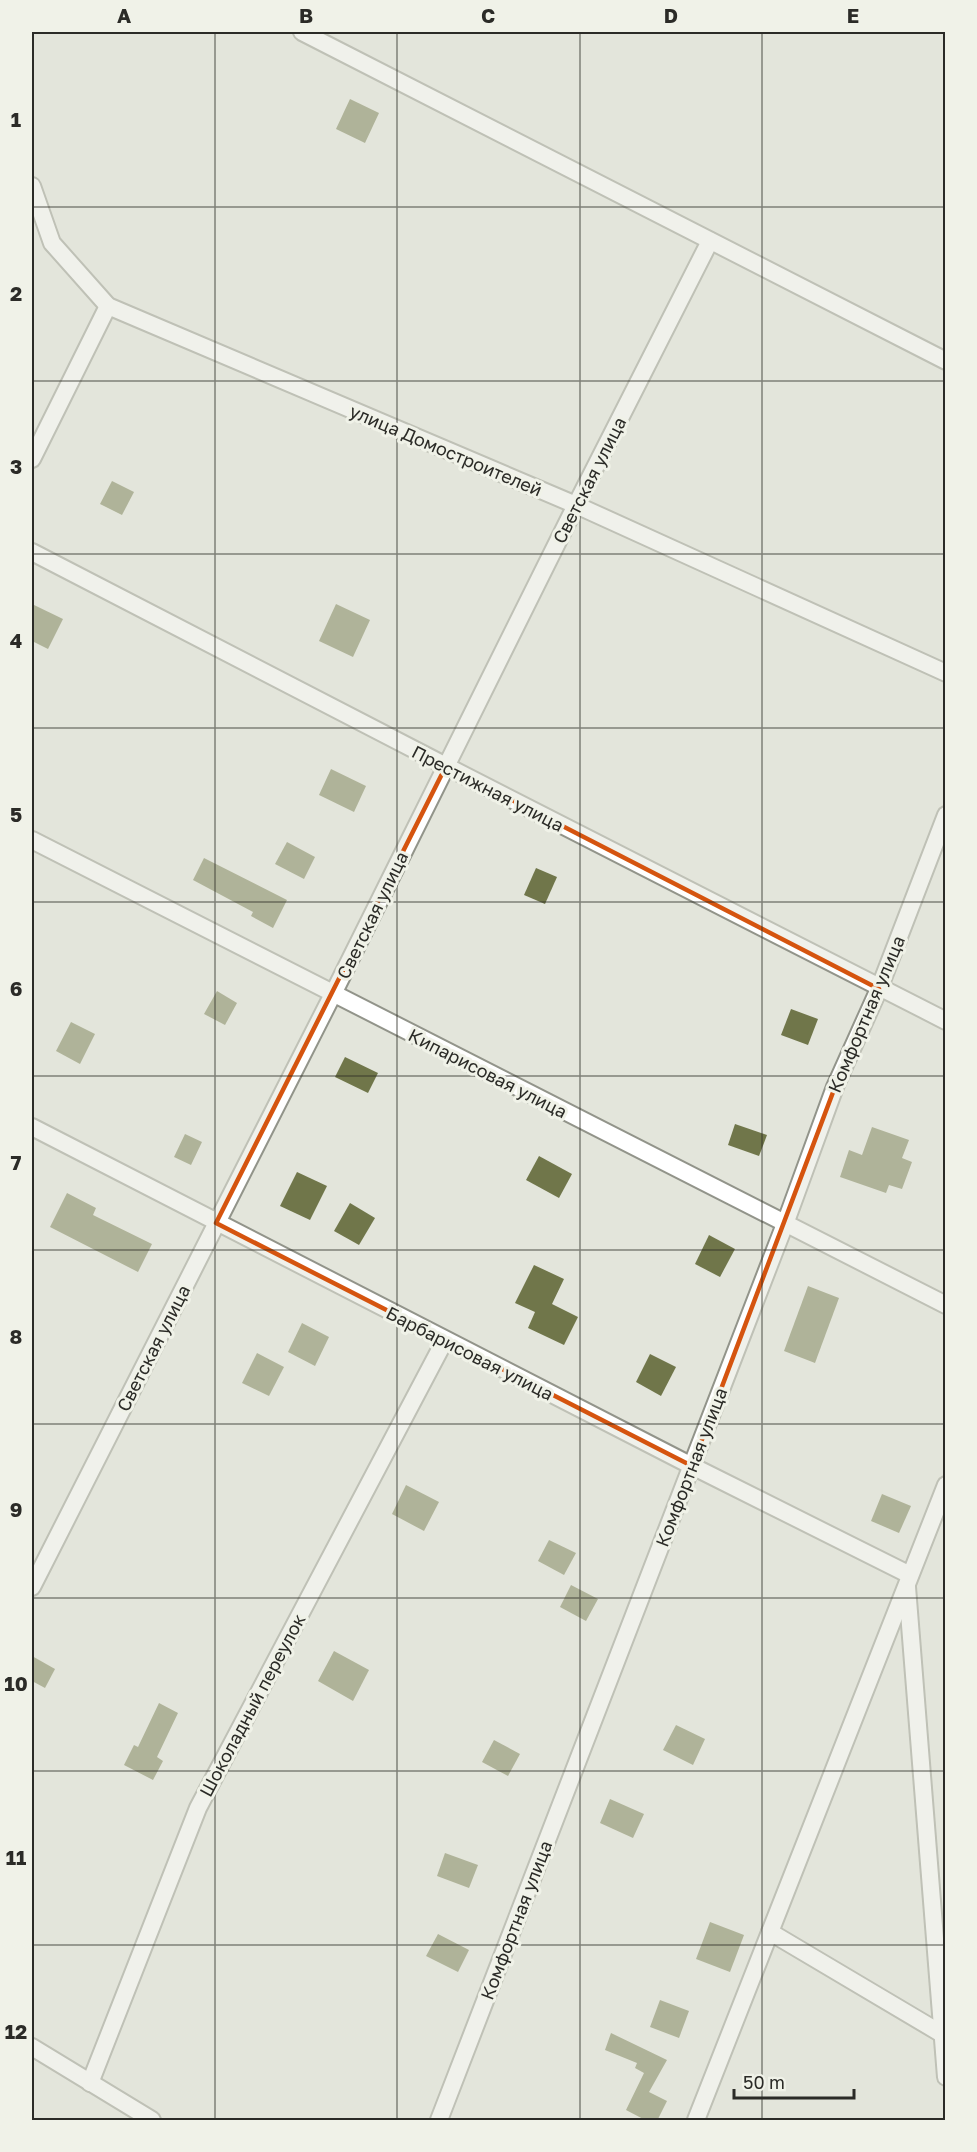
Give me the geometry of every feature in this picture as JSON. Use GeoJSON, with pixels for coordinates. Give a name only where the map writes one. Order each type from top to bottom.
{"type":"FeatureCollection","features":[{"type":"Feature","properties":{"kind":"street"},"geometry":{"type":"LineString","coordinates":[[302,32],[945,361]]}},
{"type":"Feature","properties":{"kind":"street","name":"улица Домостроителей"},"geometry":{"type":"LineString","coordinates":[[32,186],[52,243],[108,306],[576,505],[945,674]]}},
{"type":"Feature","properties":{"kind":"street","name":"Светская улица"},"geometry":{"type":"LineString","coordinates":[[32,1587],[333,994],[710,241]]}},
{"type":"Feature","properties":{"kind":"street"},"geometry":{"type":"LineString","coordinates":[[32,459],[108,306]]}},
{"type":"Feature","properties":{"kind":"street","name":"Престижная улица"},"geometry":{"type":"LineString","coordinates":[[32,552],[945,1021]]}},
{"type":"Feature","properties":{"kind":"street","name":"Комфортная улица"},"geometry":{"type":"LineString","coordinates":[[439,2121],[692,1467],[835,1087],[879,988],[945,815]]}},
{"type":"Feature","properties":{"kind":"street","name":"Кипарисовая улица"},"geometry":{"type":"LineString","coordinates":[[32,840],[945,1305]]}},
{"type":"Feature","properties":{"kind":"street","name":"Барбарисовая улица"},"geometry":{"type":"LineString","coordinates":[[32,1127],[909,1579]]}},
{"type":"Feature","properties":{"kind":"street","name":"Шоколадный переулок"},"geometry":{"type":"LineString","coordinates":[[90,2083],[198,1808],[445,1340]]}},
{"type":"Feature","properties":{"kind":"street"},"geometry":{"type":"LineString","coordinates":[[696,2121],[945,1485]]}},
{"type":"Feature","properties":{"kind":"street"},"geometry":{"type":"LineString","coordinates":[[909,1579],[945,2077]]}},
{"type":"Feature","properties":{"kind":"street"},"geometry":{"type":"LineString","coordinates":[[770,1932],[942,2034]]}},
{"type":"Feature","properties":{"kind":"street"},"geometry":{"type":"LineString","coordinates":[[32,2048],[152,2121]]}},
{"type":"Feature","properties":{"kind":"highlighted area"},"geometry":{"type":"Polygon","coordinates":[[[446,766],[879,989],[835,1087],[692,1466],[216,1223],[446,766]]]}},
{"type":"Feature","properties":{"kind":"building"},"geometry":{"type":"Polygon","coordinates":[[[350,99],[379,113],[365,143],[336,129],[350,99]]]}},
{"type":"Feature","properties":{"kind":"building"},"geometry":{"type":"Polygon","coordinates":[[[112,481],[134,492],[122,515],[100,504],[112,481]]]}},
{"type":"Feature","properties":{"kind":"building"},"geometry":{"type":"Polygon","coordinates":[[[32,604],[63,619],[48,649],[32,641],[32,604]]]}},
{"type":"Feature","properties":{"kind":"building"},"geometry":{"type":"Polygon","coordinates":[[[336,604],[370,620],[353,657],[319,641],[336,604]]]}},
{"type":"Feature","properties":{"kind":"building"},"geometry":{"type":"Polygon","coordinates":[[[331,769],[366,786],[354,812],[319,795],[331,769]]]}},
{"type":"Feature","properties":{"kind":"building"},"geometry":{"type":"Polygon","coordinates":[[[287,842],[315,857],[304,879],[275,864],[287,842]]]}},
{"type":"Feature","properties":{"kind":"building"},"geometry":{"type":"Polygon","coordinates":[[[204,858],[287,900],[273,928],[251,916],[253,912],[193,880],[204,858]]]}},
{"type":"Feature","properties":{"kind":"building"},"geometry":{"type":"Polygon","coordinates":[[[536,868],[557,877],[545,904],[524,895],[536,868]]]}},
{"type":"Feature","properties":{"kind":"building"},"geometry":{"type":"Polygon","coordinates":[[[217,991],[237,1003],[225,1025],[204,1014],[217,991]]]}},
{"type":"Feature","properties":{"kind":"building"},"geometry":{"type":"Polygon","coordinates":[[[791,1009],[818,1019],[808,1045],[781,1035],[791,1009]]]}},
{"type":"Feature","properties":{"kind":"building"},"geometry":{"type":"Polygon","coordinates":[[[71,1022],[95,1034],[80,1064],[56,1051],[71,1022]]]}},
{"type":"Feature","properties":{"kind":"building"},"geometry":{"type":"Polygon","coordinates":[[[345,1057],[378,1073],[368,1093],[335,1077],[345,1057]]]}},
{"type":"Feature","properties":{"kind":"building"},"geometry":{"type":"Polygon","coordinates":[[[735,1124],[767,1135],[759,1156],[728,1145],[735,1124]]]}},
{"type":"Feature","properties":{"kind":"building"},"geometry":{"type":"Polygon","coordinates":[[[872,1127],[909,1140],[902,1158],[912,1162],[902,1189],[889,1185],[886,1193],[840,1177],[849,1150],[862,1155],[872,1127]]]}},
{"type":"Feature","properties":{"kind":"building"},"geometry":{"type":"Polygon","coordinates":[[[185,1134],[202,1142],[191,1165],[174,1157],[185,1134]]]}},
{"type":"Feature","properties":{"kind":"building"},"geometry":{"type":"Polygon","coordinates":[[[539,1156],[572,1174],[559,1198],[526,1180],[539,1156]]]}},
{"type":"Feature","properties":{"kind":"building"},"geometry":{"type":"Polygon","coordinates":[[[297,1172],[327,1186],[310,1220],[280,1206],[297,1172]]]}},
{"type":"Feature","properties":{"kind":"building"},"geometry":{"type":"Polygon","coordinates":[[[67,1193],[96,1208],[93,1215],[152,1244],[138,1272],[50,1227],[67,1193]]]}},
{"type":"Feature","properties":{"kind":"building"},"geometry":{"type":"Polygon","coordinates":[[[350,1203],[375,1218],[359,1245],[334,1231],[350,1203]]]}},
{"type":"Feature","properties":{"kind":"building"},"geometry":{"type":"Polygon","coordinates":[[[709,1235],[735,1249],[720,1277],[695,1264],[709,1235]]]}},
{"type":"Feature","properties":{"kind":"building"},"geometry":{"type":"Polygon","coordinates":[[[534,1265],[564,1279],[552,1304],[578,1317],[564,1345],[528,1328],[535,1312],[515,1303],[534,1265]]]}},
{"type":"Feature","properties":{"kind":"building"},"geometry":{"type":"Polygon","coordinates":[[[808,1286],[839,1298],[815,1363],[784,1351],[808,1286]]]}},
{"type":"Feature","properties":{"kind":"building"},"geometry":{"type":"Polygon","coordinates":[[[302,1323],[329,1337],[315,1366],[288,1352],[302,1323]]]}},
{"type":"Feature","properties":{"kind":"building"},"geometry":{"type":"Polygon","coordinates":[[[257,1353],[284,1367],[269,1396],[242,1383],[257,1353]]]}},
{"type":"Feature","properties":{"kind":"building"},"geometry":{"type":"Polygon","coordinates":[[[650,1354],[676,1367],[661,1396],[636,1382],[650,1354]]]}},
{"type":"Feature","properties":{"kind":"building"},"geometry":{"type":"Polygon","coordinates":[[[406,1485],[439,1502],[424,1531],[392,1514],[406,1485]]]}},
{"type":"Feature","properties":{"kind":"building"},"geometry":{"type":"Polygon","coordinates":[[[882,1494],[911,1506],[899,1533],[871,1521],[882,1494]]]}},
{"type":"Feature","properties":{"kind":"building"},"geometry":{"type":"Polygon","coordinates":[[[549,1540],[576,1553],[564,1575],[538,1561],[549,1540]]]}},
{"type":"Feature","properties":{"kind":"building"},"geometry":{"type":"Polygon","coordinates":[[[571,1585],[598,1599],[586,1621],[560,1607],[571,1585]]]}},
{"type":"Feature","properties":{"kind":"building"},"geometry":{"type":"Polygon","coordinates":[[[334,1651],[369,1670],[353,1701],[318,1681],[334,1651]]]}},
{"type":"Feature","properties":{"kind":"building"},"geometry":{"type":"Polygon","coordinates":[[[32,1656],[55,1669],[45,1688],[32,1681],[32,1656]]]}},
{"type":"Feature","properties":{"kind":"building"},"geometry":{"type":"Polygon","coordinates":[[[159,1703],[178,1713],[157,1757],[163,1761],[153,1780],[124,1765],[134,1745],[138,1747],[159,1703]]]}},
{"type":"Feature","properties":{"kind":"building"},"geometry":{"type":"Polygon","coordinates":[[[676,1725],[705,1739],[693,1765],[663,1750],[676,1725]]]}},
{"type":"Feature","properties":{"kind":"building"},"geometry":{"type":"Polygon","coordinates":[[[494,1740],[520,1754],[508,1776],[482,1762],[494,1740]]]}},
{"type":"Feature","properties":{"kind":"building"},"geometry":{"type":"Polygon","coordinates":[[[610,1799],[644,1814],[633,1838],[600,1823],[610,1799]]]}},
{"type":"Feature","properties":{"kind":"building"},"geometry":{"type":"Polygon","coordinates":[[[445,1853],[478,1865],[469,1888],[437,1876],[445,1853]]]}},
{"type":"Feature","properties":{"kind":"building"},"geometry":{"type":"Polygon","coordinates":[[[710,1922],[744,1935],[730,1972],[696,1959],[710,1922]]]}},
{"type":"Feature","properties":{"kind":"building"},"geometry":{"type":"Polygon","coordinates":[[[438,1934],[469,1950],[458,1972],[426,1956],[438,1934]]]}},
{"type":"Feature","properties":{"kind":"building"},"geometry":{"type":"Polygon","coordinates":[[[660,2000],[689,2011],[679,2038],[650,2027],[660,2000]]]}},
{"type":"Feature","properties":{"kind":"building"},"geometry":{"type":"Polygon","coordinates":[[[611,2033],[667,2060],[649,2092],[667,2101],[657,2121],[647,2121],[626,2110],[644,2073],[635,2068],[637,2063],[605,2050],[611,2033]]]}}]}
